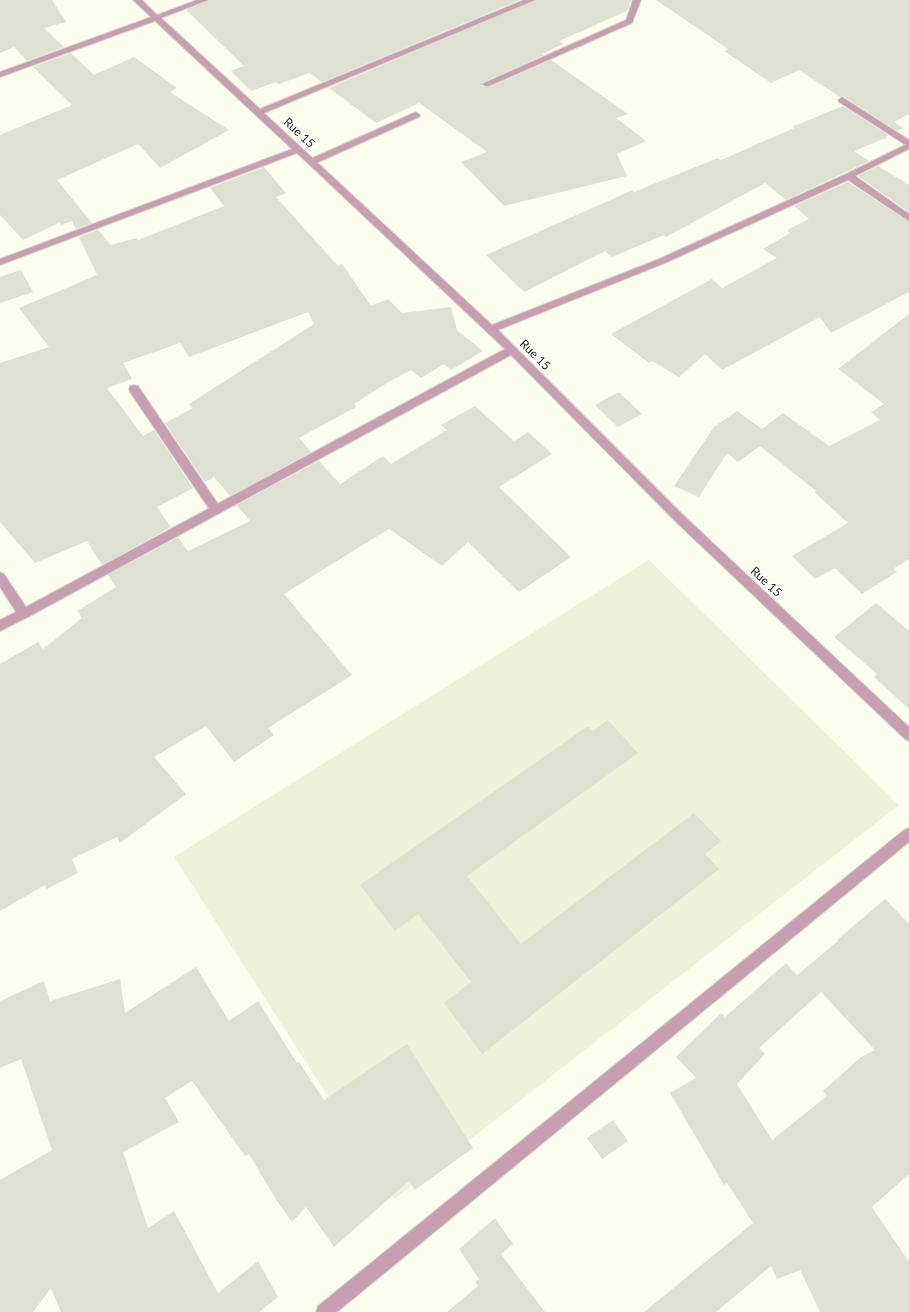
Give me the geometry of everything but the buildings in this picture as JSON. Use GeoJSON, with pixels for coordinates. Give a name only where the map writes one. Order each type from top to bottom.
{"type":"FeatureCollection","features":[{"type":"Feature","properties":{"kind":"street","name":"Rue 15"},"geometry":{"type":"LineString","coordinates":[[137,0],[491,329],[678,517],[909,735]]}},
{"type":"Feature","properties":{"kind":"street"},"geometry":{"type":"LineString","coordinates":[[0,75],[204,0]]}},
{"type":"Feature","properties":{"kind":"street"},"geometry":{"type":"LineString","coordinates":[[258,113],[531,0]]}},
{"type":"Feature","properties":{"kind":"street"},"geometry":{"type":"LineString","coordinates":[[486,84],[629,21],[637,0]]}},
{"type":"Feature","properties":{"kind":"street"},"geometry":{"type":"LineString","coordinates":[[491,329],[662,261],[848,176],[909,145],[842,100]]}},
{"type":"Feature","properties":{"kind":"street"},"geometry":{"type":"LineString","coordinates":[[311,162],[416,114]]}},
{"type":"Feature","properties":{"kind":"street"},"geometry":{"type":"LineString","coordinates":[[0,262],[297,150]]}},
{"type":"Feature","properties":{"kind":"street"},"geometry":{"type":"LineString","coordinates":[[848,176],[909,218]]}},
{"type":"Feature","properties":{"kind":"street"},"geometry":{"type":"LineString","coordinates":[[0,626],[512,350]]}},
{"type":"Feature","properties":{"kind":"street"},"geometry":{"type":"LineString","coordinates":[[134,389],[216,510]]}},
{"type":"Feature","properties":{"kind":"street"},"geometry":{"type":"LineString","coordinates":[[0,577],[24,614]]}},
{"type":"Feature","properties":{"kind":"street"},"geometry":{"type":"LineString","coordinates":[[324,1312],[909,834]]}},
{"type":"Feature","properties":{"kind":"shaded area"},"geometry":{"type":"Polygon","coordinates":[[[649,560],[899,805],[394,1199],[174,857],[649,560]]]}}]}
